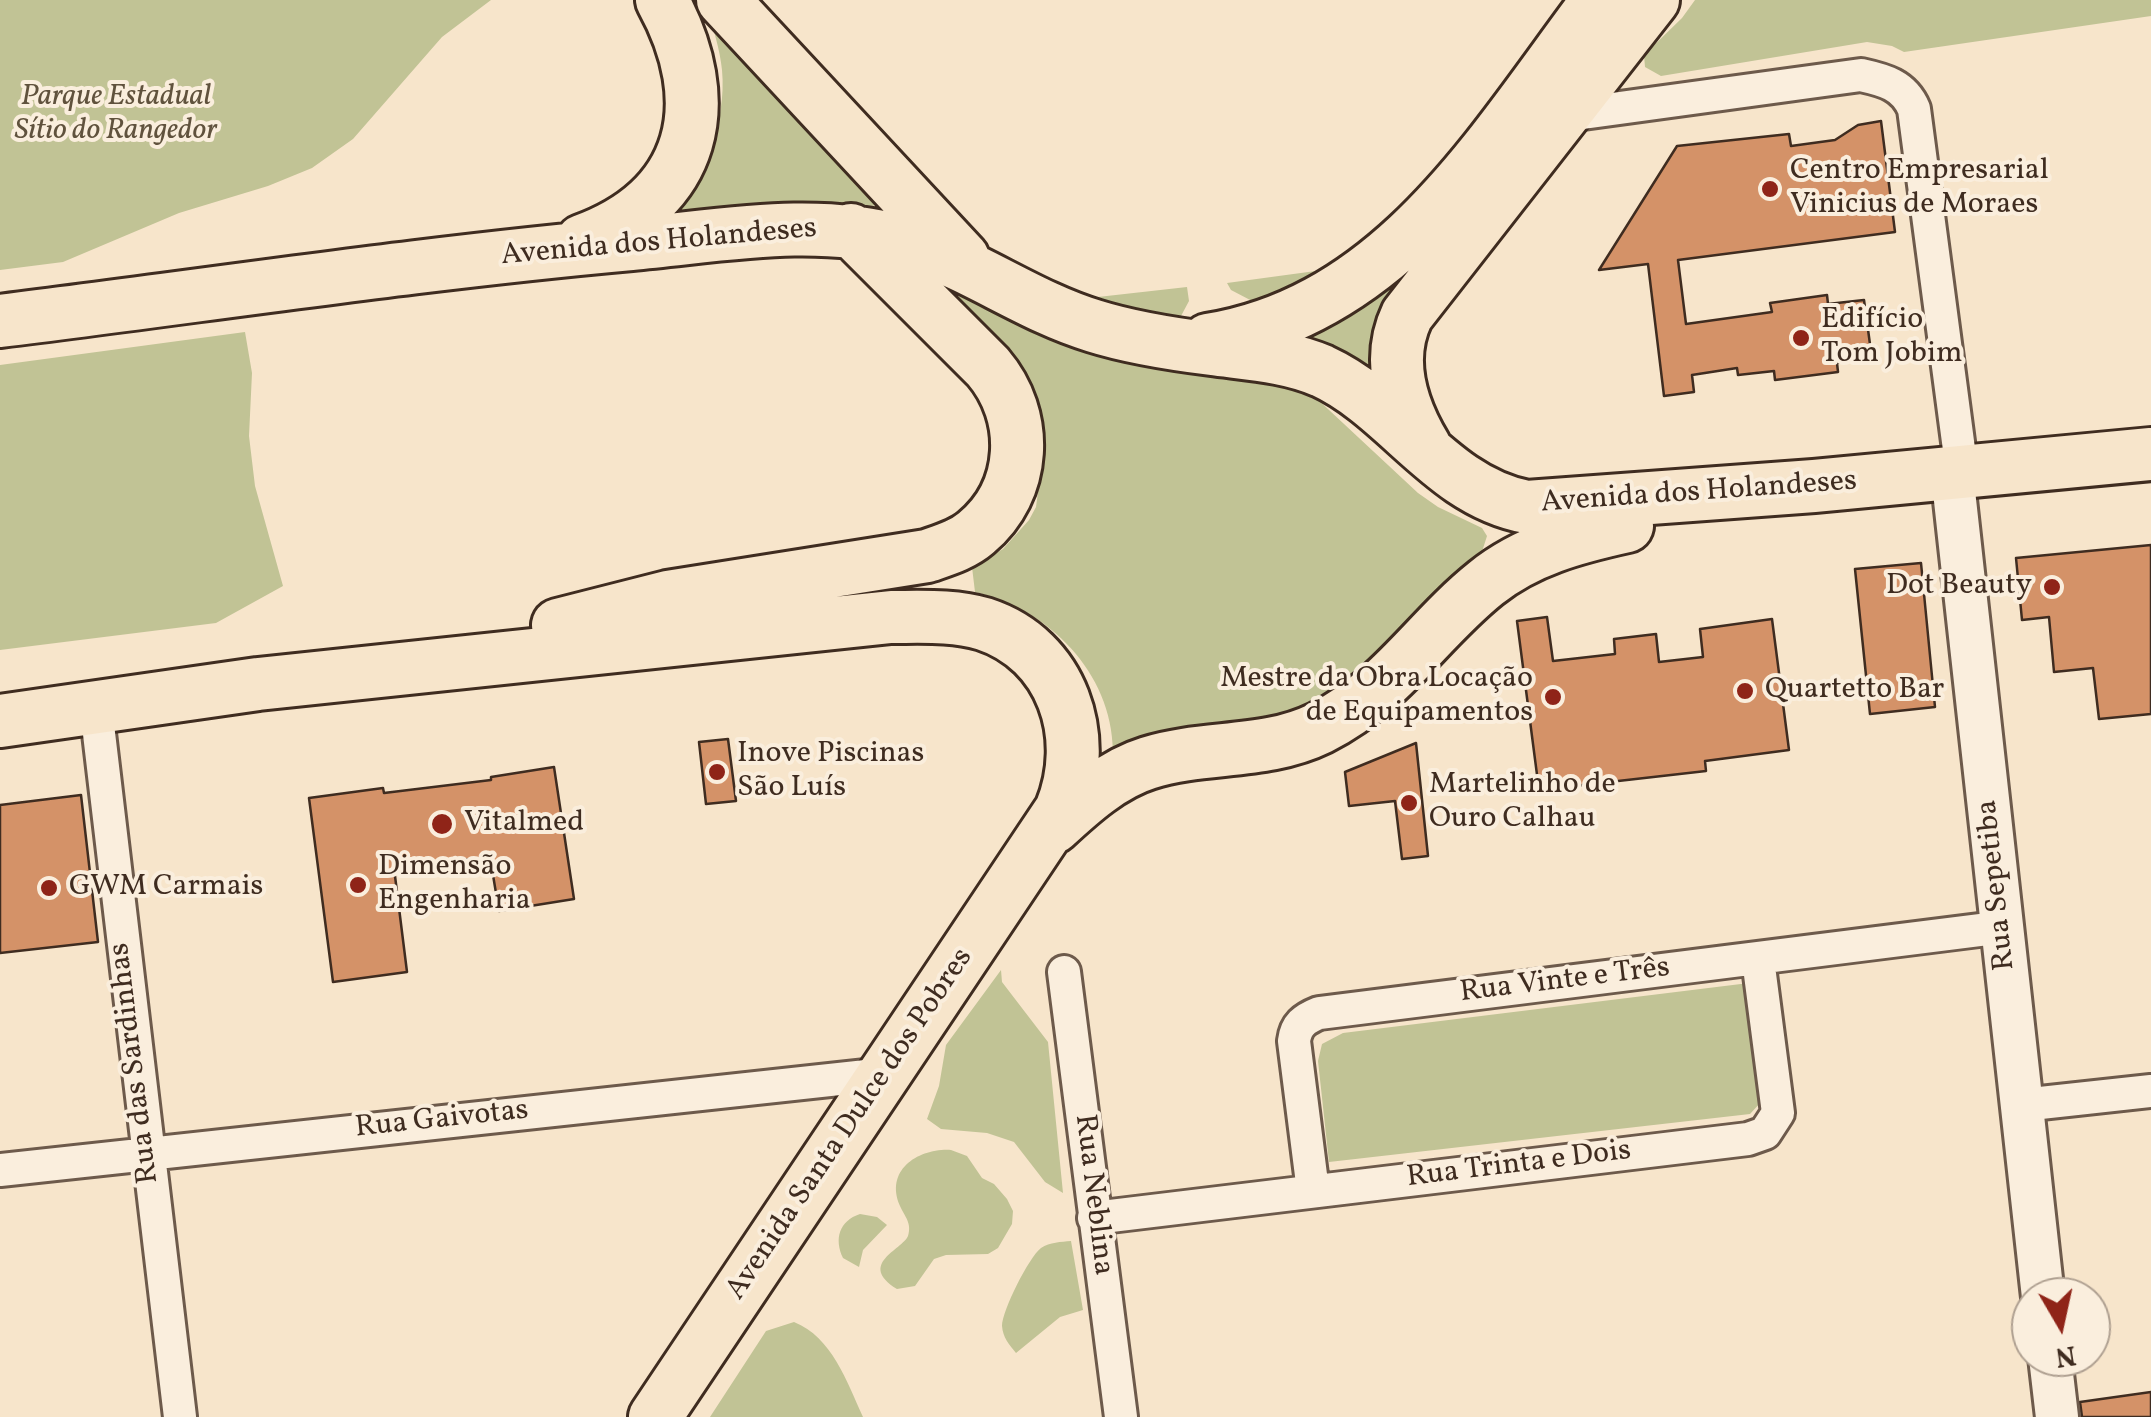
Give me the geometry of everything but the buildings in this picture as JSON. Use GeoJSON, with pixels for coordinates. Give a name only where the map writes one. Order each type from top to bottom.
{"type":"FeatureCollection","features":[{"type":"Feature","properties":{"kind":"main road"},"geometry":{"type":"LineString","coordinates":[[543,252],[600,234],[635,214],[669,178],[684,150],[693,114],[693,92],[676,28],[662,0]]}},
{"type":"Feature","properties":{"kind":"main road"},"geometry":{"type":"LineString","coordinates":[[723,0],[949,246],[1000,286]]}},
{"type":"Feature","properties":{"kind":"main road"},"geometry":{"type":"LineString","coordinates":[[1167,343],[1216,338],[1274,322],[1330,297],[1378,265],[1438,207],[1598,0]]}},
{"type":"Feature","properties":{"kind":"main road"},"geometry":{"type":"LineString","coordinates":[[1428,453],[1402,395],[1396,354],[1400,330],[1418,299],[1653,0]]}},
{"type":"Feature","properties":{"kind":"main road","name":"Avenida dos Holandeses"},"geometry":{"type":"LineString","coordinates":[[0,322],[543,252],[800,229],[851,230],[922,248],[1071,319],[1167,343],[1306,365],[1348,387],[1481,492],[1528,507],[1814,486],[2151,454]]}},
{"type":"Feature","properties":{"kind":"main road"},"geometry":{"type":"LineString","coordinates":[[392,669],[668,597],[910,560],[947,549],[978,532],[1002,503],[1016,468],[1018,434],[1006,392],[988,367],[851,230]]}},
{"type":"Feature","properties":{"kind":"main road"},"geometry":{"type":"LineString","coordinates":[[1047,834],[1098,790],[1148,763],[1278,744],[1336,719],[1394,676],[1485,584],[1537,552],[1580,536],[1814,486]]}},
{"type":"Feature","properties":{"kind":"main road"},"geometry":{"type":"LineString","coordinates":[[0,721],[392,669],[891,617],[948,617],[980,623],[1006,634],[1035,655],[1051,674],[1067,705],[1073,738],[1072,772],[1066,798],[1047,834]]}},
{"type":"Feature","properties":{"kind":"main road"},"geometry":{"type":"LineString","coordinates":[[0,693],[258,684]]}},
{"type":"Feature","properties":{"kind":"main road","name":"Avenida Santa Dulce dos Pobres"},"geometry":{"type":"LineString","coordinates":[[655,1417],[1047,834]]}},
{"type":"Feature","properties":{"kind":"street"},"geometry":{"type":"LineString","coordinates":[[1562,116],[1861,76],[1891,83],[1902,91],[1914,109],[1957,472]]}},
{"type":"Feature","properties":{"kind":"street","name":"Rua Sepetiba"},"geometry":{"type":"LineString","coordinates":[[1957,472],[2042,1277]]}},
{"type":"Feature","properties":{"kind":"street","name":"Rua das Sardinhas"},"geometry":{"type":"LineString","coordinates":[[96,708],[180,1417]]}},
{"type":"Feature","properties":{"kind":"street","name":"Rua Vinte e Três"},"geometry":{"type":"LineString","coordinates":[[1313,1191],[1294,1041],[1295,1032],[1308,1017],[2003,927]]}},
{"type":"Feature","properties":{"kind":"street","name":"Rua Trinta e Dois"},"geometry":{"type":"LineString","coordinates":[[1094,1218],[1748,1139],[1765,1132],[1778,1113],[1758,959]]}},
{"type":"Feature","properties":{"kind":"street","name":"Rua Neblina"},"geometry":{"type":"LineString","coordinates":[[1064,972],[1121,1417]]}},
{"type":"Feature","properties":{"kind":"street","name":"Rua Gaivotas"},"geometry":{"type":"LineString","coordinates":[[0,1170],[884,1074]]}},
{"type":"Feature","properties":{"kind":"street"},"geometry":{"type":"LineString","coordinates":[[2022,1105],[2151,1091]]}},
{"type":"Feature","properties":{"kind":"street"},"geometry":{"type":"LineString","coordinates":[[2052,1377],[2057,1417]]}},
{"type":"Feature","properties":{"kind":"green space","name":"Parque Estadual Sítio do Rangedor"},"geometry":{"type":"Polygon","coordinates":[[[0,0],[491,0],[442,37],[353,139],[312,168],[179,213],[63,262],[0,270],[0,0]]]}},
{"type":"Feature","properties":{"kind":"green space"},"geometry":{"type":"Polygon","coordinates":[[[1695,0],[2151,0],[2151,16],[1904,52],[1867,42],[1661,76],[1645,67],[1644,55],[1695,0]]]}},
{"type":"Feature","properties":{"kind":"green space"},"geometry":{"type":"Polygon","coordinates":[[[708,9],[884,205],[674,216],[711,147],[721,109],[721,62],[708,9]]]}},
{"type":"Feature","properties":{"kind":"green space"},"geometry":{"type":"Polygon","coordinates":[[[1427,242],[1382,386],[1283,333],[1427,242]]]}},
{"type":"Feature","properties":{"kind":"green space"},"geometry":{"type":"Polygon","coordinates":[[[1323,270],[1316,279],[1254,302],[1231,290],[1227,283],[1323,270]]]}},
{"type":"Feature","properties":{"kind":"green space"},"geometry":{"type":"Polygon","coordinates":[[[922,274],[1314,396],[1418,493],[1482,528],[1487,536],[1480,558],[1436,609],[1295,725],[1160,733],[1113,751],[1110,722],[1101,695],[1071,648],[1027,613],[975,592],[972,567],[1003,549],[1036,507],[1043,454],[1039,421],[922,274]]]}},
{"type":"Feature","properties":{"kind":"green space"},"geometry":{"type":"Polygon","coordinates":[[[1187,287],[1189,301],[1181,316],[1089,298],[1187,287]]]}},
{"type":"Feature","properties":{"kind":"green space"},"geometry":{"type":"Polygon","coordinates":[[[245,332],[252,373],[249,436],[255,486],[283,586],[216,623],[0,650],[0,365],[245,332]]]}},
{"type":"Feature","properties":{"kind":"green space"},"geometry":{"type":"Polygon","coordinates":[[[1001,970],[1002,982],[1048,1042],[1063,1193],[1045,1182],[1014,1142],[987,1133],[941,1129],[927,1119],[939,1086],[946,1045],[1001,970]]]}},
{"type":"Feature","properties":{"kind":"green space"},"geometry":{"type":"Polygon","coordinates":[[[1749,983],[1762,1101],[1750,1114],[1329,1162],[1318,1061],[1322,1044],[1343,1033],[1749,983]]]}},
{"type":"Feature","properties":{"kind":"green space"},"geometry":{"type":"Polygon","coordinates":[[[951,1150],[967,1156],[982,1178],[994,1184],[1007,1199],[1013,1211],[1012,1224],[998,1248],[988,1254],[934,1259],[915,1286],[897,1289],[886,1280],[881,1265],[909,1231],[896,1193],[897,1181],[901,1171],[917,1157],[951,1150]]]}},
{"type":"Feature","properties":{"kind":"green space"},"geometry":{"type":"Polygon","coordinates":[[[860,1214],[877,1217],[887,1225],[863,1250],[859,1267],[843,1258],[839,1238],[847,1221],[860,1214]]]}},
{"type":"Feature","properties":{"kind":"green space"},"geometry":{"type":"Polygon","coordinates":[[[1071,1241],[1083,1310],[1060,1317],[1016,1353],[1002,1326],[1017,1285],[1041,1248],[1071,1241]]]}},
{"type":"Feature","properties":{"kind":"green space"},"geometry":{"type":"Polygon","coordinates":[[[794,1322],[819,1338],[828,1349],[863,1417],[710,1417],[766,1331],[794,1322]]]}},
{"type":"Feature","properties":{"kind":"place","name":"Centro Empresarial Vinicius de Moraes"},"geometry":{"type":"Point","coordinates":[1770,189]}},
{"type":"Feature","properties":{"kind":"place","name":"Edifício Tom Jobim"},"geometry":{"type":"Point","coordinates":[1801,338]}},
{"type":"Feature","properties":{"kind":"place","name":"Dot Beauty"},"geometry":{"type":"Point","coordinates":[2052,587]}},
{"type":"Feature","properties":{"kind":"place","name":"Quartetto Bar"},"geometry":{"type":"Point","coordinates":[1745,691]}},
{"type":"Feature","properties":{"kind":"place","name":"Mestre da Obra Locação de Equipamentos"},"geometry":{"type":"Point","coordinates":[1553,697]}},
{"type":"Feature","properties":{"kind":"place","name":"Inove Piscinas São Luís"},"geometry":{"type":"Point","coordinates":[717,772]}},
{"type":"Feature","properties":{"kind":"place","name":"Martelinho de Ouro Calhau"},"geometry":{"type":"Point","coordinates":[1409,803]}},
{"type":"Feature","properties":{"kind":"place","name":"Vitalmed"},"geometry":{"type":"Point","coordinates":[442,824]}},
{"type":"Feature","properties":{"kind":"place","name":"Dimensão Engenharia"},"geometry":{"type":"Point","coordinates":[358,885]}},
{"type":"Feature","properties":{"kind":"place","name":"GWM Carmais"},"geometry":{"type":"Point","coordinates":[49,888]}}]}
